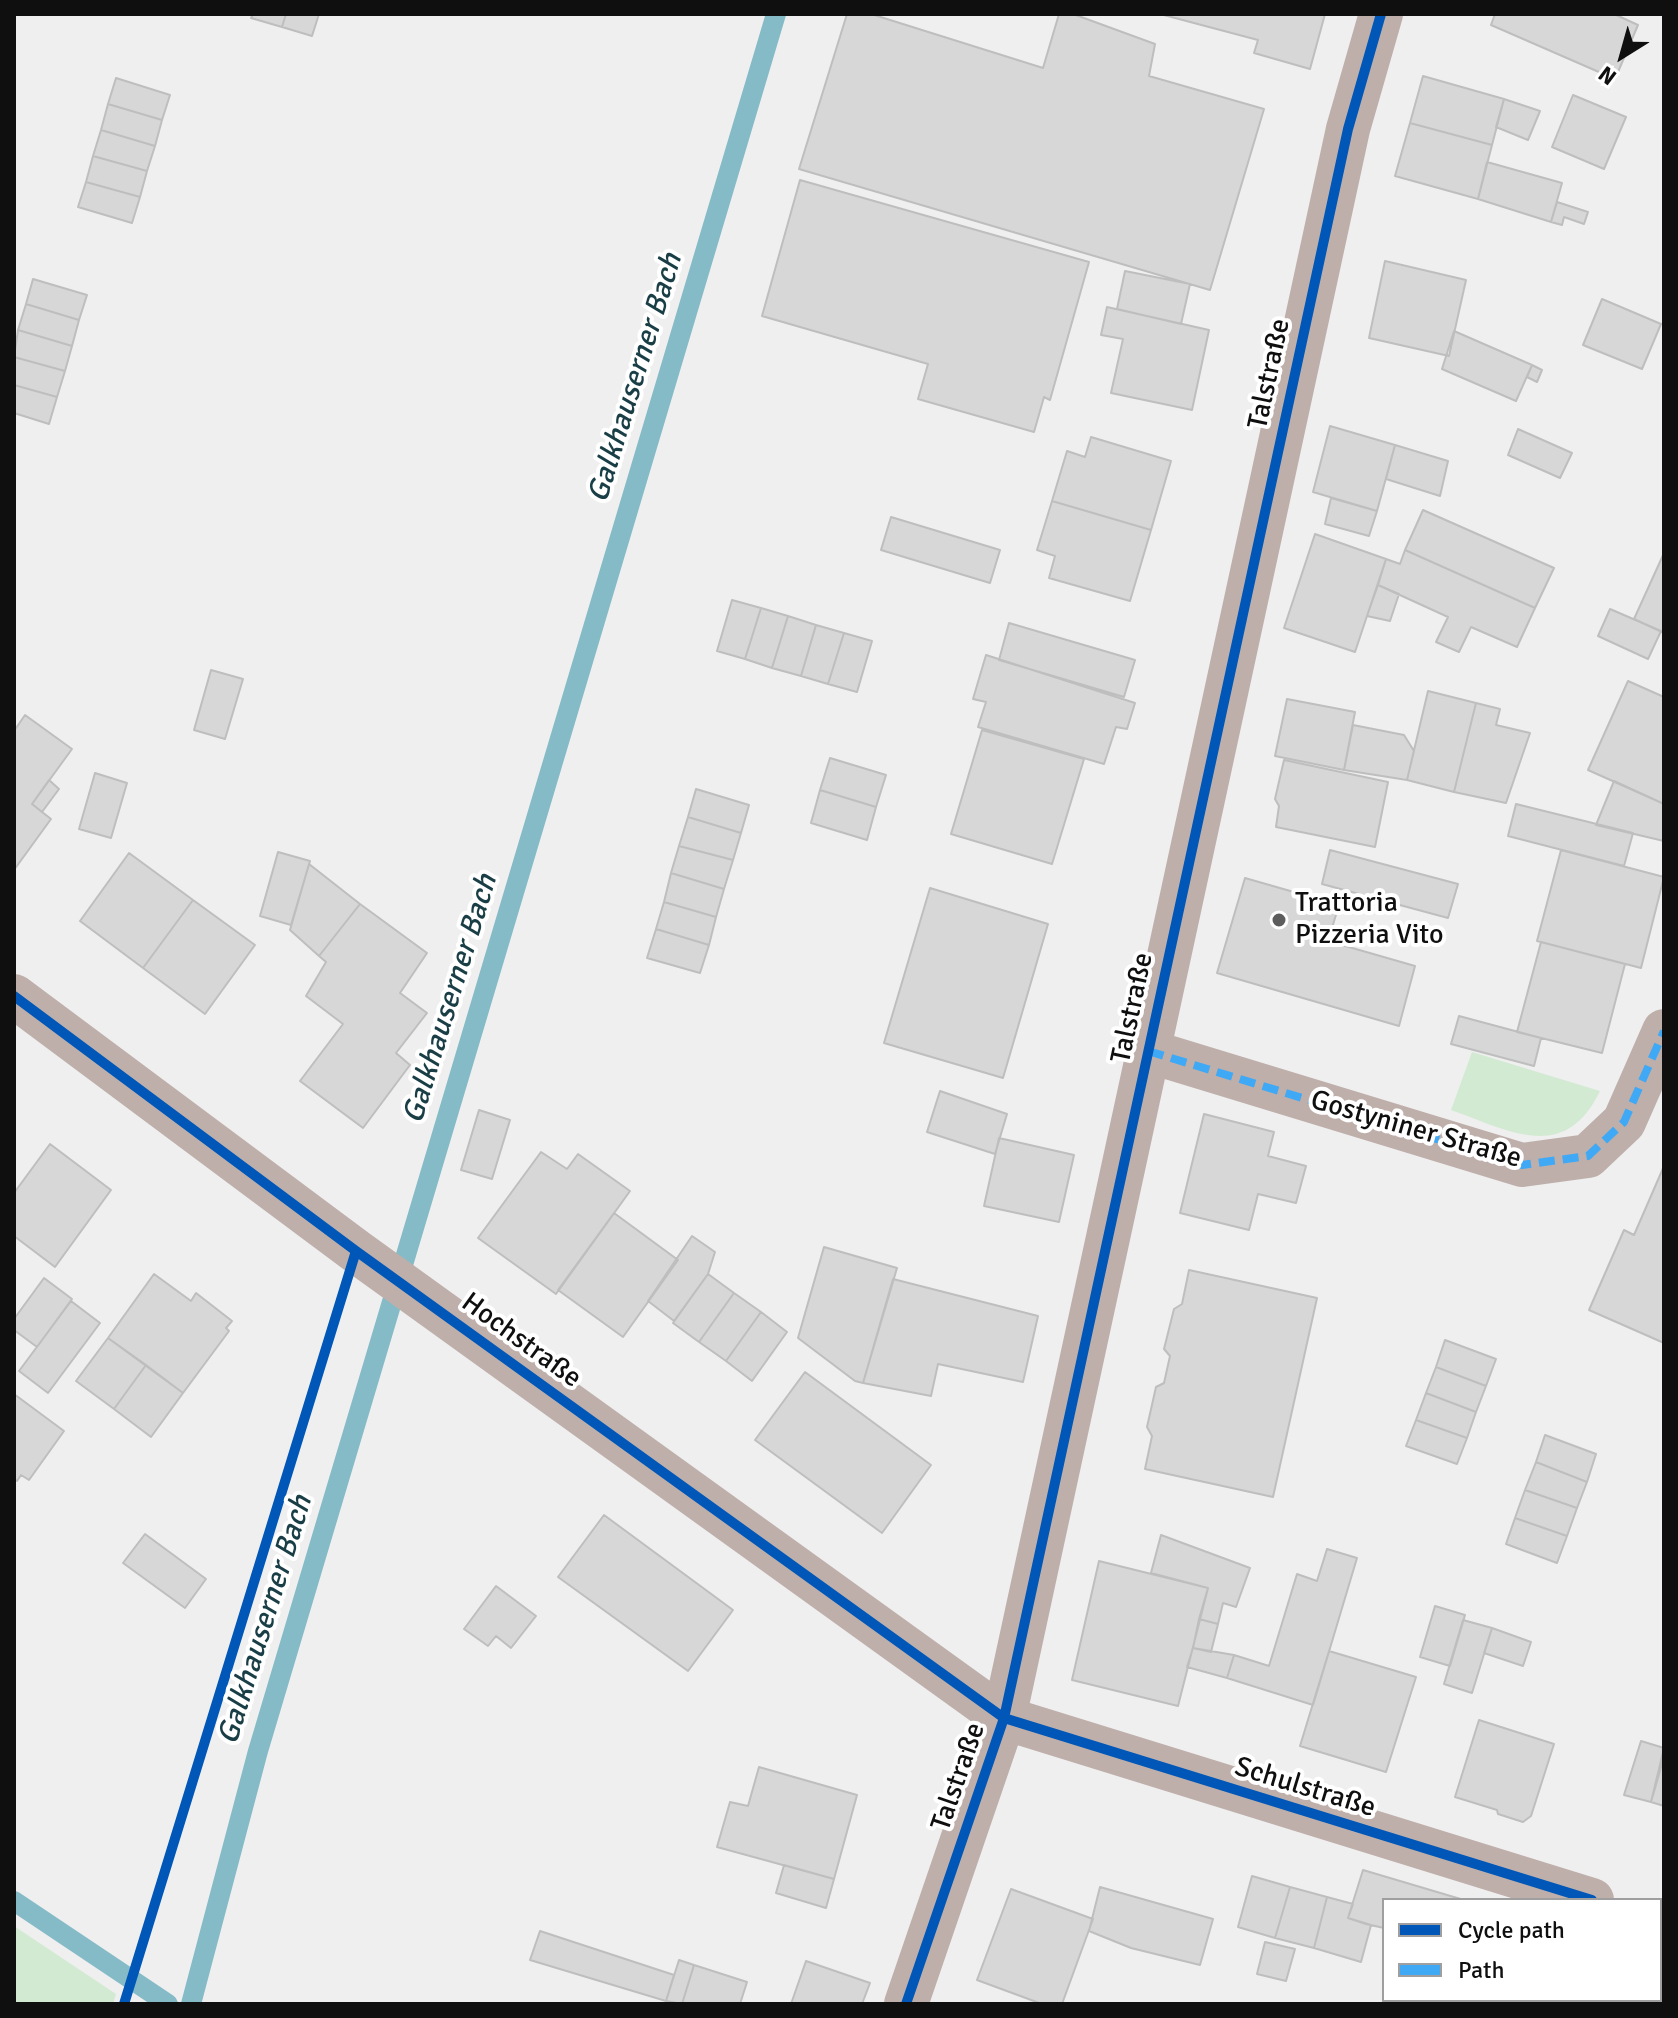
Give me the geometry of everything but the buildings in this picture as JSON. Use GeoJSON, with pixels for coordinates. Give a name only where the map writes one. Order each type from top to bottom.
{"type":"FeatureCollection","features":[{"type":"Feature","properties":{"kind":"street","name":"Talstraße"},"geometry":{"type":"LineString","coordinates":[[906,2004],[1004,1718],[1345,144],[1381,14]]}},
{"type":"Feature","properties":{"kind":"street","name":"Hochstraße"},"geometry":{"type":"LineString","coordinates":[[14,996],[441,1313],[1004,1718]]}},
{"type":"Feature","properties":{"kind":"street","name":"Gostyniner Straße"},"geometry":{"type":"LineString","coordinates":[[1148,1051],[1522,1165],[1588,1156],[1624,1122],[1664,1031]]}},
{"type":"Feature","properties":{"kind":"street","name":"Schulstraße"},"geometry":{"type":"LineString","coordinates":[[1004,1718],[1586,1898]]}},
{"type":"Feature","properties":{"kind":"green space"},"geometry":{"type":"Polygon","coordinates":[[[1472,1052],[1600,1091],[1586,1114],[1570,1128],[1553,1135],[1534,1136],[1494,1126],[1451,1110],[1472,1052]]]}},
{"type":"Feature","properties":{"kind":"green space"},"geometry":{"type":"Polygon","coordinates":[[[14,1926],[116,1994],[113,2004],[14,2004],[14,1926]]]}},
{"type":"Feature","properties":{"kind":"waterway","name":"Galkhauserner Bach"},"geometry":{"type":"LineString","coordinates":[[191,2004],[258,1751],[776,14]]}},
{"type":"Feature","properties":{"kind":"waterway"},"geometry":{"type":"LineString","coordinates":[[14,1901],[168,2004]]}},
{"type":"Feature","properties":{"kind":"marked path"},"geometry":{"type":"LineString","coordinates":[[1148,1051],[1522,1165],[1588,1156],[1624,1122],[1664,1031]]}},
{"type":"Feature","properties":{"kind":"cycle path"},"geometry":{"type":"LineString","coordinates":[[906,2004],[1004,1718],[1348,129],[1381,14]]}},
{"type":"Feature","properties":{"kind":"cycle path"},"geometry":{"type":"LineString","coordinates":[[14,996],[356,1251],[1004,1718],[1586,1898]]}},
{"type":"Feature","properties":{"kind":"cycle path"},"geometry":{"type":"LineString","coordinates":[[124,2004],[356,1251]]}},
{"type":"Feature","properties":{"kind":"place","name":"Trattoria Pizzeria Vito"},"geometry":{"type":"Point","coordinates":[1279,920]}}]}
